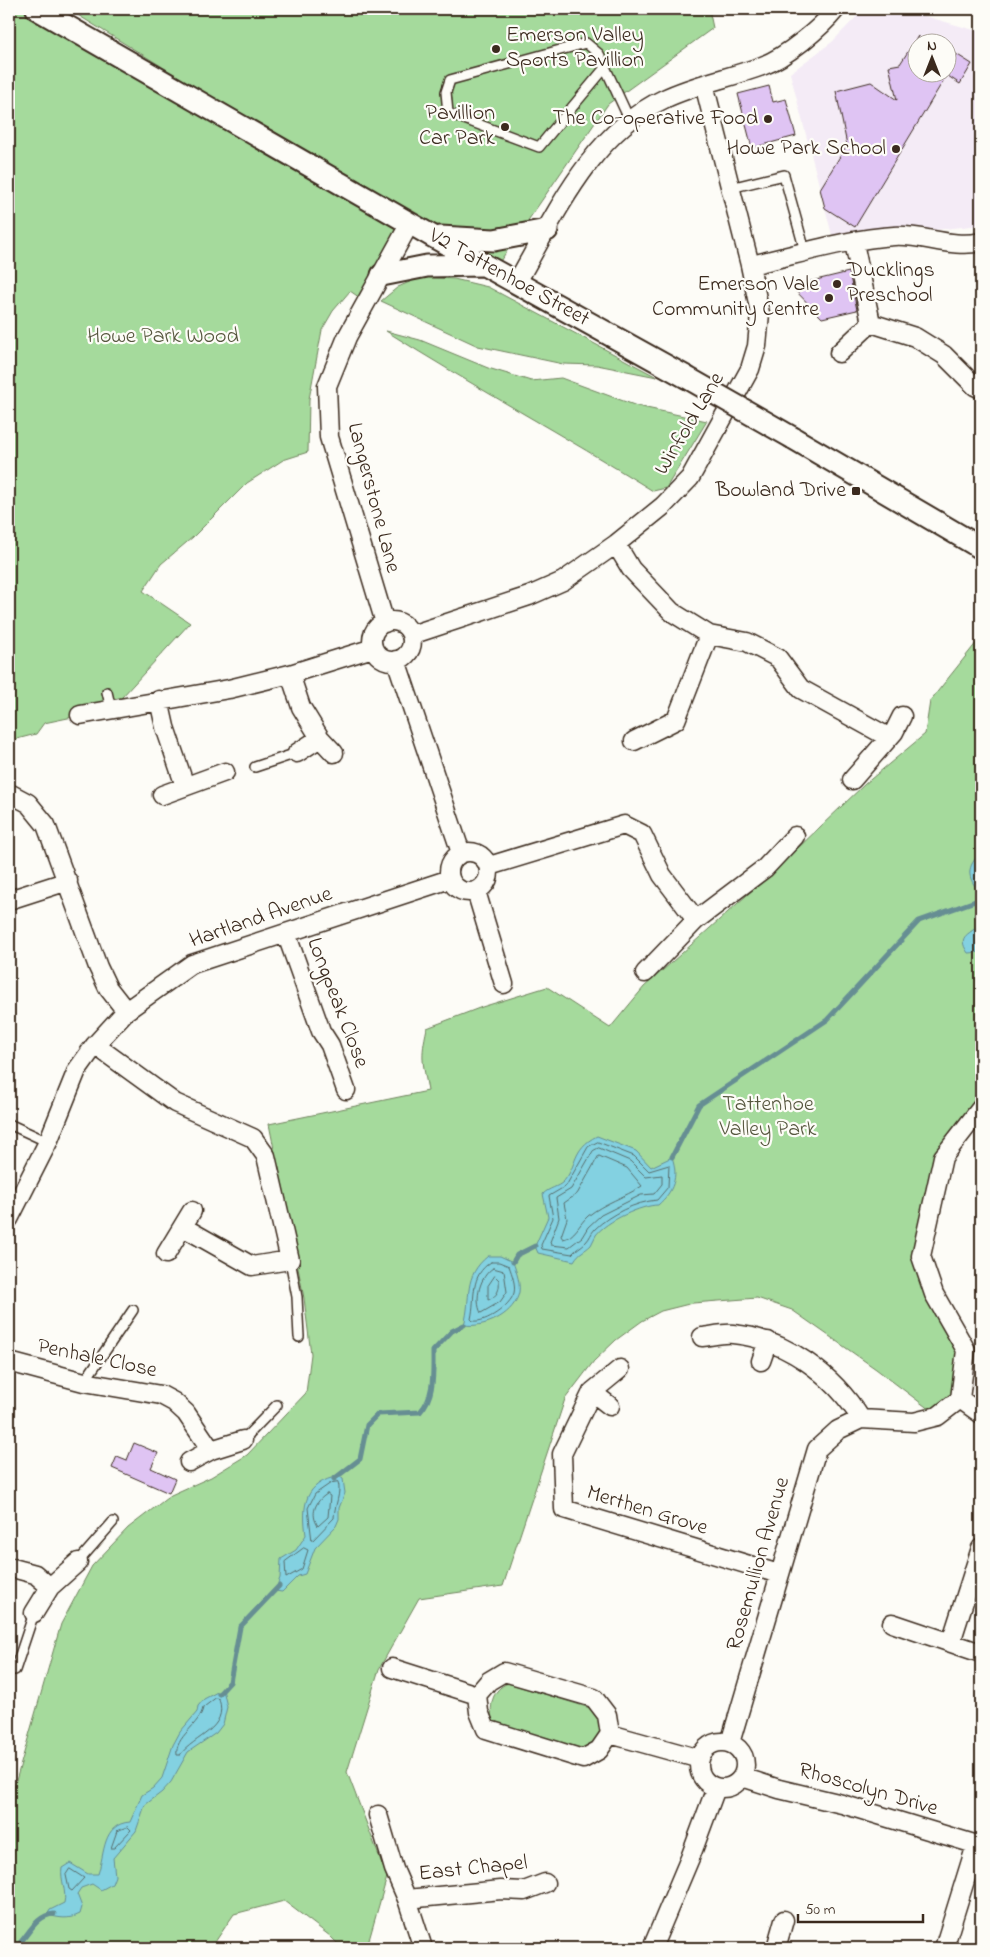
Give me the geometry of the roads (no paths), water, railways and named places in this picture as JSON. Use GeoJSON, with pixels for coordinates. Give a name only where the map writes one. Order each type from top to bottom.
{"type":"FeatureCollection","features":[{"type":"Feature","properties":{"kind":"street","name":"V2 Tattenhoe Street"},"geometry":{"type":"LineString","coordinates":[[37,9],[432,236],[686,376],[981,548]]}},
{"type":"Feature","properties":{"kind":"street"},"geometry":{"type":"LineString","coordinates":[[517,282],[576,179],[611,138],[630,121],[664,99],[704,84],[764,66],[795,46],[836,9]]}},
{"type":"Feature","properties":{"kind":"street","name":"Winfold Lane"},"geometry":{"type":"LineString","coordinates":[[411,636],[529,596],[563,581],[616,544],[663,506],[690,478],[750,369],[757,346],[760,313],[750,265],[704,84]]}},
{"type":"Feature","properties":{"kind":"street","name":"Langerstone Lane"},"geometry":{"type":"LineString","coordinates":[[384,623],[329,437],[327,386],[347,337],[410,223]]}},
{"type":"Feature","properties":{"kind":"street"},"geometry":{"type":"LineString","coordinates":[[432,236],[494,240],[547,230]]}},
{"type":"Feature","properties":{"kind":"street"},"geometry":{"type":"LineString","coordinates":[[750,265],[804,251],[895,236],[967,245],[981,242]]}},
{"type":"Feature","properties":{"kind":"street"},"geometry":{"type":"LineString","coordinates":[[854,243],[871,323]]}},
{"type":"Feature","properties":{"kind":"street"},"geometry":{"type":"LineString","coordinates":[[382,275],[427,266],[484,265]]}},
{"type":"Feature","properties":{"kind":"street"},"geometry":{"type":"LineString","coordinates":[[839,353],[871,323]]}},
{"type":"Feature","properties":{"kind":"street"},"geometry":{"type":"LineString","coordinates":[[871,323],[915,337],[944,355],[981,389]]}},
{"type":"Feature","properties":{"kind":"street"},"geometry":{"type":"LineString","coordinates":[[616,544],[632,569],[672,612],[709,635],[748,642],[778,658],[801,689],[888,737]]}},
{"type":"Feature","properties":{"kind":"street"},"geometry":{"type":"LineString","coordinates":[[391,622],[403,625],[411,636],[410,648],[402,658],[396,660],[380,657],[373,648],[375,630],[384,623],[391,622]]}},
{"type":"Feature","properties":{"kind":"street"},"geometry":{"type":"LineString","coordinates":[[634,740],[676,720],[709,635]]}},
{"type":"Feature","properties":{"kind":"street"},"geometry":{"type":"LineString","coordinates":[[80,715],[229,689],[290,674],[373,648]]}},
{"type":"Feature","properties":{"kind":"street"},"geometry":{"type":"LineString","coordinates":[[396,660],[461,853]]}},
{"type":"Feature","properties":{"kind":"street"},"geometry":{"type":"LineString","coordinates":[[290,674],[301,707],[320,738],[334,753]]}},
{"type":"Feature","properties":{"kind":"street"},"geometry":{"type":"LineString","coordinates":[[159,700],[165,726],[185,786]]}},
{"type":"Feature","properties":{"kind":"street"},"geometry":{"type":"LineString","coordinates":[[852,780],[894,732],[902,716]]}},
{"type":"Feature","properties":{"kind":"street"},"geometry":{"type":"LineString","coordinates":[[298,753],[320,738]]}},
{"type":"Feature","properties":{"kind":"street"},"geometry":{"type":"LineString","coordinates":[[162,795],[225,772]]}},
{"type":"Feature","properties":{"kind":"street"},"geometry":{"type":"LineString","coordinates":[[11,794],[28,803],[46,825],[108,988],[126,1011]]}},
{"type":"Feature","properties":{"kind":"street"},"geometry":{"type":"LineString","coordinates":[[489,866],[624,825],[642,834],[662,876],[696,920]]}},
{"type":"Feature","properties":{"kind":"street"},"geometry":{"type":"LineString","coordinates":[[645,973],[696,920],[765,868],[795,836]]}},
{"type":"Feature","properties":{"kind":"street"},"geometry":{"type":"LineString","coordinates":[[474,852],[483,856],[489,866],[488,880],[476,891],[462,890],[450,879],[451,863],[461,853],[474,852]]}},
{"type":"Feature","properties":{"kind":"street","name":"Hartland Avenue"},"geometry":{"type":"LineString","coordinates":[[9,1219],[48,1142],[77,1070],[95,1045],[126,1011],[192,964],[450,879]]}},
{"type":"Feature","properties":{"kind":"street"},"geometry":{"type":"LineString","coordinates":[[9,900],[68,881]]}},
{"type":"Feature","properties":{"kind":"street"},"geometry":{"type":"LineString","coordinates":[[476,891],[504,984]]}},
{"type":"Feature","properties":{"kind":"street","name":"Longpeak Close"},"geometry":{"type":"LineString","coordinates":[[286,933],[321,1031],[330,1045],[346,1090]]}},
{"type":"Feature","properties":{"kind":"street"},"geometry":{"type":"LineString","coordinates":[[95,1045],[175,1103],[253,1138],[266,1156],[290,1260],[252,1266],[183,1227]]}},
{"type":"Feature","properties":{"kind":"street"},"geometry":{"type":"LineString","coordinates":[[981,1108],[943,1157],[921,1256],[934,1294],[966,1350],[960,1399],[981,1414]]}},
{"type":"Feature","properties":{"kind":"street"},"geometry":{"type":"LineString","coordinates":[[166,1254],[192,1211]]}},
{"type":"Feature","properties":{"kind":"street"},"geometry":{"type":"LineString","coordinates":[[702,1337],[732,1333],[768,1341],[819,1369],[852,1404],[861,1419]]}},
{"type":"Feature","properties":{"kind":"street"},"geometry":{"type":"LineString","coordinates":[[761,1361],[768,1341]]}},
{"type":"Feature","properties":{"kind":"street","name":"Penhale Close"},"geometry":{"type":"LineString","coordinates":[[9,1362],[84,1382],[147,1391],[174,1402],[186,1413],[211,1450]]}},
{"type":"Feature","properties":{"kind":"street","name":"Merthen Grove"},"geometry":{"type":"LineString","coordinates":[[620,1368],[592,1392],[562,1454],[564,1509],[779,1574]]}},
{"type":"Feature","properties":{"kind":"street"},"geometry":{"type":"LineString","coordinates":[[592,1392],[610,1406]]}},
{"type":"Feature","properties":{"kind":"street","name":"Rosemullion Avenue"},"geometry":{"type":"LineString","coordinates":[[730,1743],[817,1449],[838,1430],[861,1419],[914,1422],[938,1416],[960,1399]]}},
{"type":"Feature","properties":{"kind":"street"},"geometry":{"type":"LineString","coordinates":[[189,1462],[211,1450],[243,1440]]}},
{"type":"Feature","properties":{"kind":"street"},"geometry":{"type":"LineString","coordinates":[[951,1642],[981,1548]]}},
{"type":"Feature","properties":{"kind":"street"},"geometry":{"type":"LineString","coordinates":[[34,1613],[50,1587],[78,1562]]}},
{"type":"Feature","properties":{"kind":"street"},"geometry":{"type":"LineString","coordinates":[[9,1566],[35,1574],[50,1587]]}},
{"type":"Feature","properties":{"kind":"street"},"geometry":{"type":"LineString","coordinates":[[892,1623],[981,1653]]}},
{"type":"Feature","properties":{"kind":"street"},"geometry":{"type":"LineString","coordinates":[[392,1668],[477,1695]]}},
{"type":"Feature","properties":{"kind":"street"},"geometry":{"type":"LineString","coordinates":[[504,1672],[594,1698],[607,1715],[610,1734],[599,1750],[583,1759],[486,1729],[479,1712],[477,1695],[489,1681],[504,1672]]}},
{"type":"Feature","properties":{"kind":"street"},"geometry":{"type":"LineString","coordinates":[[610,1734],[700,1759]]}},
{"type":"Feature","properties":{"kind":"street"},"geometry":{"type":"LineString","coordinates":[[724,1742],[730,1743],[741,1752],[746,1764],[742,1777],[731,1787],[716,1788],[702,1777],[700,1759],[706,1748],[724,1742]]}},
{"type":"Feature","properties":{"kind":"street","name":"Rhoscolyn Drive"},"geometry":{"type":"LineString","coordinates":[[742,1777],[779,1789],[842,1804],[979,1846]]}},
{"type":"Feature","properties":{"kind":"street"},"geometry":{"type":"LineString","coordinates":[[652,1948],[690,1858],[716,1788]]}},
{"type":"Feature","properties":{"kind":"street","name":"East Chapel"},"geometry":{"type":"LineString","coordinates":[[378,1815],[394,1868],[407,1899],[423,1948]]}},
{"type":"Feature","properties":{"kind":"street"},"geometry":{"type":"LineString","coordinates":[[944,1948],[979,1846]]}},
{"type":"Feature","properties":{"kind":"street","name":"East Chapel"},"geometry":{"type":"LineString","coordinates":[[407,1899],[501,1890],[524,1891],[544,1883]]}},
{"type":"Feature","properties":{"kind":"street"},"geometry":{"type":"LineString","coordinates":[[776,1948],[784,1920]]}},
{"type":"Feature","properties":{"kind":"lane"},"geometry":{"type":"LineString","coordinates":[[604,69],[539,148],[448,112],[446,92],[450,80],[586,43],[598,54],[630,121]]}},
{"type":"Feature","properties":{"kind":"lane"},"geometry":{"type":"LineString","coordinates":[[730,188],[784,175],[804,251]]}},
{"type":"Feature","properties":{"kind":"lane"},"geometry":{"type":"LineString","coordinates":[[107,692],[111,709]]}},
{"type":"Feature","properties":{"kind":"lane"},"geometry":{"type":"LineString","coordinates":[[255,766],[298,753]]}},
{"type":"Feature","properties":{"kind":"lane"},"geometry":{"type":"LineString","coordinates":[[9,1124],[48,1142]]}},
{"type":"Feature","properties":{"kind":"lane"},"geometry":{"type":"LineString","coordinates":[[290,1260],[297,1297],[299,1337]]}},
{"type":"Feature","properties":{"kind":"lane"},"geometry":{"type":"LineString","coordinates":[[84,1382],[133,1310]]}},
{"type":"Feature","properties":{"kind":"lane"},"geometry":{"type":"LineString","coordinates":[[243,1440],[277,1405]]}},
{"type":"Feature","properties":{"kind":"lane"},"geometry":{"type":"LineString","coordinates":[[78,1562],[113,1522]]}},
{"type":"Feature","properties":{"kind":"lane"},"geometry":{"type":"LineString","coordinates":[[15,1670],[34,1613]]}},
{"type":"Feature","properties":{"kind":"water"},"geometry":{"type":"Polygon","coordinates":[[[981,857],[981,893],[974,885],[970,872],[976,858],[981,857]]]}},
{"type":"Feature","properties":{"kind":"water"},"geometry":{"type":"Polygon","coordinates":[[[981,907],[981,952],[968,953],[964,947],[964,938],[980,923],[975,915],[981,907]]]}},
{"type":"Feature","properties":{"kind":"water"},"geometry":{"type":"Polygon","coordinates":[[[597,1136],[636,1151],[651,1167],[672,1157],[675,1178],[668,1195],[658,1205],[634,1211],[608,1224],[596,1235],[591,1245],[580,1253],[574,1261],[538,1253],[535,1246],[548,1217],[543,1194],[563,1182],[583,1146],[597,1136]]]}},
{"type":"Feature","properties":{"kind":"water"},"geometry":{"type":"Polygon","coordinates":[[[488,1256],[500,1256],[513,1262],[519,1283],[518,1296],[509,1309],[496,1319],[480,1325],[464,1325],[471,1280],[474,1272],[488,1256]]]}},
{"type":"Feature","properties":{"kind":"water"},"geometry":{"type":"Polygon","coordinates":[[[339,1476],[343,1479],[345,1493],[339,1508],[339,1519],[336,1526],[315,1548],[305,1574],[298,1576],[282,1592],[275,1591],[280,1578],[281,1559],[296,1550],[306,1535],[305,1505],[308,1497],[319,1484],[327,1479],[339,1476]]]}},
{"type":"Feature","properties":{"kind":"water"},"geometry":{"type":"Polygon","coordinates":[[[223,1689],[227,1707],[223,1724],[216,1733],[188,1752],[171,1782],[162,1792],[145,1805],[136,1831],[113,1858],[115,1876],[112,1884],[101,1890],[92,1884],[81,1888],[77,1894],[82,1907],[80,1914],[64,1918],[47,1915],[50,1910],[64,1903],[65,1894],[62,1868],[70,1863],[88,1874],[98,1874],[109,1834],[121,1824],[130,1822],[142,1795],[153,1788],[162,1778],[173,1745],[180,1732],[197,1712],[198,1706],[204,1699],[223,1689]]]}},
{"type":"Feature","properties":{"kind":"waterway"},"geometry":{"type":"LineString","coordinates":[[672,1157],[699,1105],[827,1020],[919,921],[981,899]]}},
{"type":"Feature","properties":{"kind":"waterway"},"geometry":{"type":"LineString","coordinates":[[513,1262],[517,1255],[535,1246]]}},
{"type":"Feature","properties":{"kind":"waterway"},"geometry":{"type":"LineString","coordinates":[[334,1479],[360,1459],[367,1425],[378,1414],[420,1412],[425,1406],[431,1391],[433,1351],[452,1331],[464,1325]]}},
{"type":"Feature","properties":{"kind":"waterway"},"geometry":{"type":"LineString","coordinates":[[219,1694],[230,1682],[240,1627],[279,1586]]}},
{"type":"Feature","properties":{"kind":"waterway"},"geometry":{"type":"LineString","coordinates":[[15,1948],[37,1922],[47,1915],[54,1914]]}},
{"type":"Feature","properties":{"kind":"place","name":"Emerson Valley Sports Pavillion"},"geometry":{"type":"Point","coordinates":[496,49]}},
{"type":"Feature","properties":{"kind":"place","name":"The Co-operative Food"},"geometry":{"type":"Point","coordinates":[768,119]}},
{"type":"Feature","properties":{"kind":"place","name":"Pavillion Car Park"},"geometry":{"type":"Point","coordinates":[505,127]}},
{"type":"Feature","properties":{"kind":"place","name":"Howe Park School"},"geometry":{"type":"Point","coordinates":[896,149]}},
{"type":"Feature","properties":{"kind":"place","name":"Ducklings Preschool"},"geometry":{"type":"Point","coordinates":[837,284]}},
{"type":"Feature","properties":{"kind":"place","name":"Emerson Vale Community Centre"},"geometry":{"type":"Point","coordinates":[829,298]}},
{"type":"Feature","properties":{"kind":"place","name":"Bowland Drive"},"geometry":{"type":"Point","coordinates":[856,491]}},
{"type":"Feature","properties":{"kind":"park label","name":"Howe Park Wood"},"geometry":{"type":"Point","coordinates":[163,337]}},
{"type":"Feature","properties":{"kind":"park label","name":"Tattenhoe Valley Park"},"geometry":{"type":"Point","coordinates":[768,1118]}}]}
